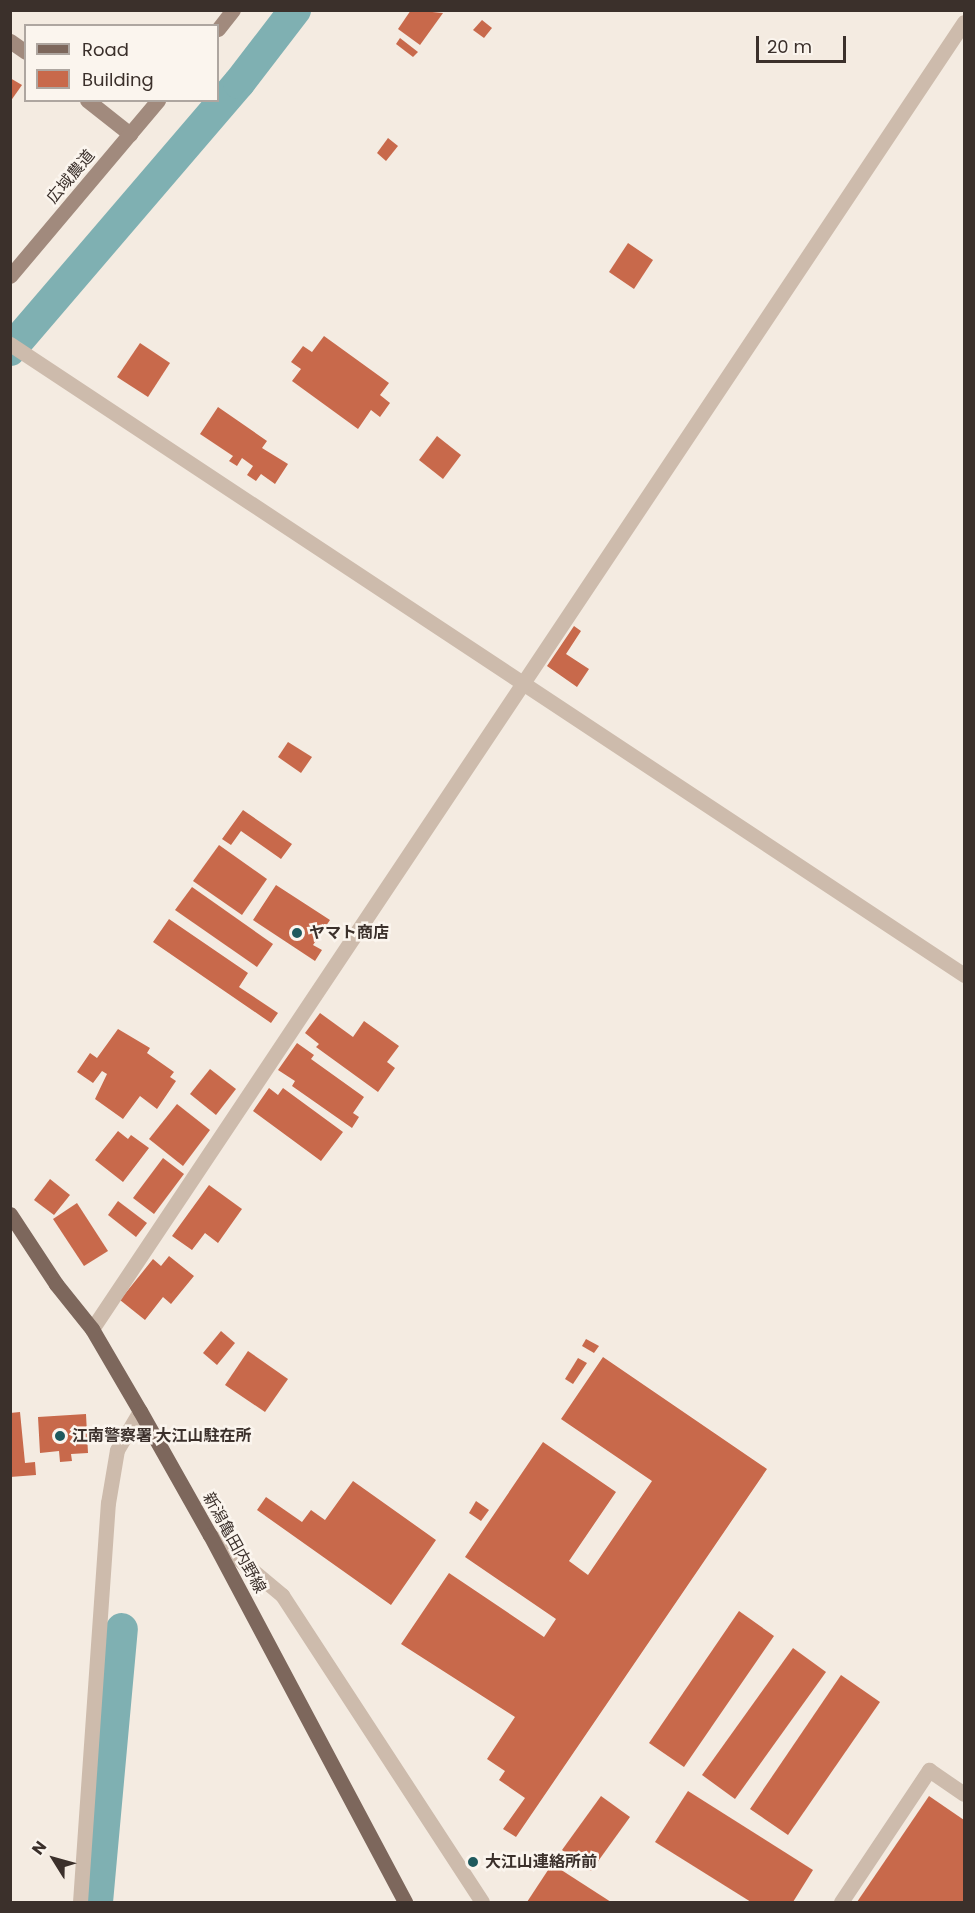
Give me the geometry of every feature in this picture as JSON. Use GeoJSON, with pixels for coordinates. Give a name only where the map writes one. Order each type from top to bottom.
{"type":"FeatureCollection","features":[{"type":"Feature","properties":{"kind":"main road","name":"新潟亀田内野線"},"geometry":{"type":"LineString","coordinates":[[10,1214],[56,1284],[92,1329],[140,1411],[210,1535],[405,1902]]}},
{"type":"Feature","properties":{"kind":"street"},"geometry":{"type":"LineString","coordinates":[[219,28],[233,10]]}},
{"type":"Feature","properties":{"kind":"street"},"geometry":{"type":"LineString","coordinates":[[92,1329],[964,22]]}},
{"type":"Feature","properties":{"kind":"street"},"geometry":{"type":"LineString","coordinates":[[10,40],[24,50]]}},
{"type":"Feature","properties":{"kind":"street"},"geometry":{"type":"LineString","coordinates":[[90,102],[130,134]]}},
{"type":"Feature","properties":{"kind":"street","name":"広域農道"},"geometry":{"type":"LineString","coordinates":[[10,276],[156,102]]}},
{"type":"Feature","properties":{"kind":"street"},"geometry":{"type":"LineString","coordinates":[[10,344],[964,975]]}},
{"type":"Feature","properties":{"kind":"street"},"geometry":{"type":"LineString","coordinates":[[80,1902],[108,1503],[117,1450],[140,1411]]}},
{"type":"Feature","properties":{"kind":"street"},"geometry":{"type":"LineString","coordinates":[[210,1535],[282,1595],[482,1902]]}},
{"type":"Feature","properties":{"kind":"street"},"geometry":{"type":"LineString","coordinates":[[841,1902],[929,1770],[964,1794]]}},
{"type":"Feature","properties":{"kind":"building"},"geometry":{"type":"Polygon","coordinates":[[[411,10],[443,13],[420,45],[398,29],[411,10]]]}},
{"type":"Feature","properties":{"kind":"building"},"geometry":{"type":"Polygon","coordinates":[[[482,20],[492,28],[484,38],[473,30],[482,20]]]}},
{"type":"Feature","properties":{"kind":"building"},"geometry":{"type":"Polygon","coordinates":[[[400,38],[418,52],[413,57],[396,44],[400,38]]]}},
{"type":"Feature","properties":{"kind":"building"},"geometry":{"type":"Polygon","coordinates":[[[10,78],[22,85],[10,102],[10,78]]]}},
{"type":"Feature","properties":{"kind":"building"},"geometry":{"type":"Polygon","coordinates":[[[388,138],[398,146],[386,161],[377,153],[388,138]]]}},
{"type":"Feature","properties":{"kind":"building"},"geometry":{"type":"Polygon","coordinates":[[[628,243],[653,260],[634,289],[609,272],[628,243]]]}},
{"type":"Feature","properties":{"kind":"building"},"geometry":{"type":"Polygon","coordinates":[[[324,336],[389,383],[380,395],[390,403],[380,417],[371,410],[358,429],[292,381],[301,369],[291,362],[303,346],[312,352],[324,336]]]}},
{"type":"Feature","properties":{"kind":"building"},"geometry":{"type":"Polygon","coordinates":[[[140,343],[170,363],[148,397],[117,377],[140,343]]]}},
{"type":"Feature","properties":{"kind":"building"},"geometry":{"type":"Polygon","coordinates":[[[218,407],[267,441],[262,448],[288,464],[275,484],[261,474],[256,481],[247,475],[253,466],[242,458],[237,466],[229,461],[233,456],[200,434],[218,407]]]}},
{"type":"Feature","properties":{"kind":"building"},"geometry":{"type":"Polygon","coordinates":[[[437,436],[461,455],[443,479],[419,460],[437,436]]]}},
{"type":"Feature","properties":{"kind":"building"},"geometry":{"type":"Polygon","coordinates":[[[574,626],[581,631],[566,654],[589,669],[577,687],[547,666],[574,626]]]}},
{"type":"Feature","properties":{"kind":"building"},"geometry":{"type":"Polygon","coordinates":[[[288,742],[312,757],[301,773],[278,757],[288,742]]]}},
{"type":"Feature","properties":{"kind":"building"},"geometry":{"type":"Polygon","coordinates":[[[243,810],[292,844],[281,859],[241,831],[231,845],[222,839],[243,810]]]}},
{"type":"Feature","properties":{"kind":"building"},"geometry":{"type":"Polygon","coordinates":[[[219,845],[267,879],[242,915],[193,881],[219,845]]]}},
{"type":"Feature","properties":{"kind":"building","name":"ヤマト商店"},"geometry":{"type":"Polygon","coordinates":[[[276,885],[330,920],[313,945],[322,950],[315,961],[253,920],[276,885]]]}},
{"type":"Feature","properties":{"kind":"building"},"geometry":{"type":"Polygon","coordinates":[[[192,887],[273,944],[257,967],[175,910],[192,887]]]}},
{"type":"Feature","properties":{"kind":"building"},"geometry":{"type":"Polygon","coordinates":[[[169,919],[248,973],[239,987],[278,1013],[271,1023],[153,942],[169,919]]]}},
{"type":"Feature","properties":{"kind":"building"},"geometry":{"type":"Polygon","coordinates":[[[320,1013],[353,1037],[364,1021],[399,1046],[387,1062],[395,1068],[378,1092],[316,1047],[319,1044],[305,1033],[320,1013]]]}},
{"type":"Feature","properties":{"kind":"building"},"geometry":{"type":"Polygon","coordinates":[[[118,1029],[150,1048],[147,1053],[174,1072],[170,1077],[176,1081],[157,1109],[140,1096],[123,1119],[95,1099],[107,1074],[102,1071],[93,1083],[77,1072],[90,1053],[97,1058],[118,1029]]]}},
{"type":"Feature","properties":{"kind":"building"},"geometry":{"type":"Polygon","coordinates":[[[297,1043],[314,1055],[311,1059],[364,1097],[353,1113],[359,1117],[352,1128],[292,1086],[295,1081],[278,1070],[297,1043]]]}},
{"type":"Feature","properties":{"kind":"building"},"geometry":{"type":"Polygon","coordinates":[[[210,1069],[236,1089],[216,1115],[190,1094],[210,1069]]]}},
{"type":"Feature","properties":{"kind":"building"},"geometry":{"type":"Polygon","coordinates":[[[269,1088],[278,1095],[283,1088],[343,1132],[321,1161],[253,1111],[269,1088]]]}},
{"type":"Feature","properties":{"kind":"building"},"geometry":{"type":"Polygon","coordinates":[[[177,1104],[210,1130],[183,1166],[149,1139],[177,1104]]]}},
{"type":"Feature","properties":{"kind":"building"},"geometry":{"type":"Polygon","coordinates":[[[118,1131],[128,1139],[131,1135],[149,1148],[123,1182],[95,1160],[118,1131]]]}},
{"type":"Feature","properties":{"kind":"building"},"geometry":{"type":"Polygon","coordinates":[[[163,1158],[184,1174],[154,1214],[133,1198],[163,1158]]]}},
{"type":"Feature","properties":{"kind":"building"},"geometry":{"type":"Polygon","coordinates":[[[50,1179],[70,1195],[54,1215],[34,1200],[50,1179]]]}},
{"type":"Feature","properties":{"kind":"building"},"geometry":{"type":"Polygon","coordinates":[[[209,1185],[242,1209],[218,1243],[205,1233],[192,1250],[172,1236],[209,1185]]]}},
{"type":"Feature","properties":{"kind":"building"},"geometry":{"type":"Polygon","coordinates":[[[118,1201],[147,1223],[136,1237],[108,1215],[118,1201]]]}},
{"type":"Feature","properties":{"kind":"building"},"geometry":{"type":"Polygon","coordinates":[[[77,1203],[108,1251],[84,1266],[53,1219],[77,1203]]]}},
{"type":"Feature","properties":{"kind":"building"},"geometry":{"type":"Polygon","coordinates":[[[169,1256],[194,1276],[171,1304],[163,1297],[145,1320],[120,1300],[153,1259],[161,1266],[169,1256]]]}},
{"type":"Feature","properties":{"kind":"building"},"geometry":{"type":"Polygon","coordinates":[[[221,1331],[235,1343],[217,1365],[203,1353],[221,1331]]]}},
{"type":"Feature","properties":{"kind":"building"},"geometry":{"type":"Polygon","coordinates":[[[586,1339],[599,1346],[594,1353],[582,1346],[586,1339]]]}},
{"type":"Feature","properties":{"kind":"building"},"geometry":{"type":"Polygon","coordinates":[[[248,1351],[288,1379],[265,1412],[225,1385],[248,1351]]]}},
{"type":"Feature","properties":{"kind":"building"},"geometry":{"type":"Polygon","coordinates":[[[603,1357],[767,1469],[516,1837],[503,1829],[525,1798],[499,1780],[505,1771],[487,1759],[515,1717],[401,1644],[449,1573],[544,1637],[556,1619],[465,1557],[543,1442],[616,1492],[569,1561],[588,1575],[652,1481],[561,1419],[603,1357]]]}},
{"type":"Feature","properties":{"kind":"building"},"geometry":{"type":"Polygon","coordinates":[[[578,1358],[587,1363],[573,1384],[565,1379],[578,1358]]]}},
{"type":"Feature","properties":{"kind":"building"},"geometry":{"type":"Polygon","coordinates":[[[20,1412],[25,1463],[35,1462],[36,1475],[10,1477],[10,1413],[20,1412]]]}},
{"type":"Feature","properties":{"kind":"building"},"geometry":{"type":"Polygon","coordinates":[[[86,1414],[88,1453],[71,1454],[72,1461],[60,1462],[59,1451],[40,1453],[38,1417],[86,1414]]]}},
{"type":"Feature","properties":{"kind":"building"},"geometry":{"type":"Polygon","coordinates":[[[353,1481],[436,1540],[391,1605],[257,1510],[266,1497],[302,1522],[311,1510],[325,1520],[353,1481]]]}},
{"type":"Feature","properties":{"kind":"building"},"geometry":{"type":"Polygon","coordinates":[[[476,1501],[489,1510],[481,1521],[469,1513],[476,1501]]]}},
{"type":"Feature","properties":{"kind":"building"},"geometry":{"type":"Polygon","coordinates":[[[739,1611],[774,1636],[684,1767],[649,1743],[739,1611]]]}},
{"type":"Feature","properties":{"kind":"building"},"geometry":{"type":"Polygon","coordinates":[[[793,1648],[826,1672],[735,1799],[702,1775],[793,1648]]]}},
{"type":"Feature","properties":{"kind":"building"},"geometry":{"type":"Polygon","coordinates":[[[841,1675],[880,1702],[788,1835],[750,1809],[841,1675]]]}},
{"type":"Feature","properties":{"kind":"building"},"geometry":{"type":"Polygon","coordinates":[[[688,1791],[813,1870],[793,1902],[751,1902],[655,1842],[688,1791]]]}},
{"type":"Feature","properties":{"kind":"building"},"geometry":{"type":"Polygon","coordinates":[[[601,1796],[630,1817],[591,1871],[562,1850],[601,1796]]]}},
{"type":"Feature","properties":{"kind":"building"},"geometry":{"type":"Polygon","coordinates":[[[929,1796],[964,1820],[964,1902],[857,1902],[929,1796]]]}},
{"type":"Feature","properties":{"kind":"building"},"geometry":{"type":"Polygon","coordinates":[[[552,1864],[611,1902],[527,1902],[552,1864]]]}},
{"type":"Feature","properties":{"kind":"waterway"},"geometry":{"type":"LineString","coordinates":[[10,350],[239,83],[295,10]]}},
{"type":"Feature","properties":{"kind":"waterway"},"geometry":{"type":"LineString","coordinates":[[97,1902],[122,1629]]}},
{"type":"Feature","properties":{"kind":"place","name":"ヤマト商店"},"geometry":{"type":"Point","coordinates":[297,933]}},
{"type":"Feature","properties":{"kind":"place","name":"江南警察署 大江山駐在所"},"geometry":{"type":"Point","coordinates":[60,1436]}},
{"type":"Feature","properties":{"kind":"place","name":"大江山連絡所前"},"geometry":{"type":"Point","coordinates":[473,1862]}}]}
